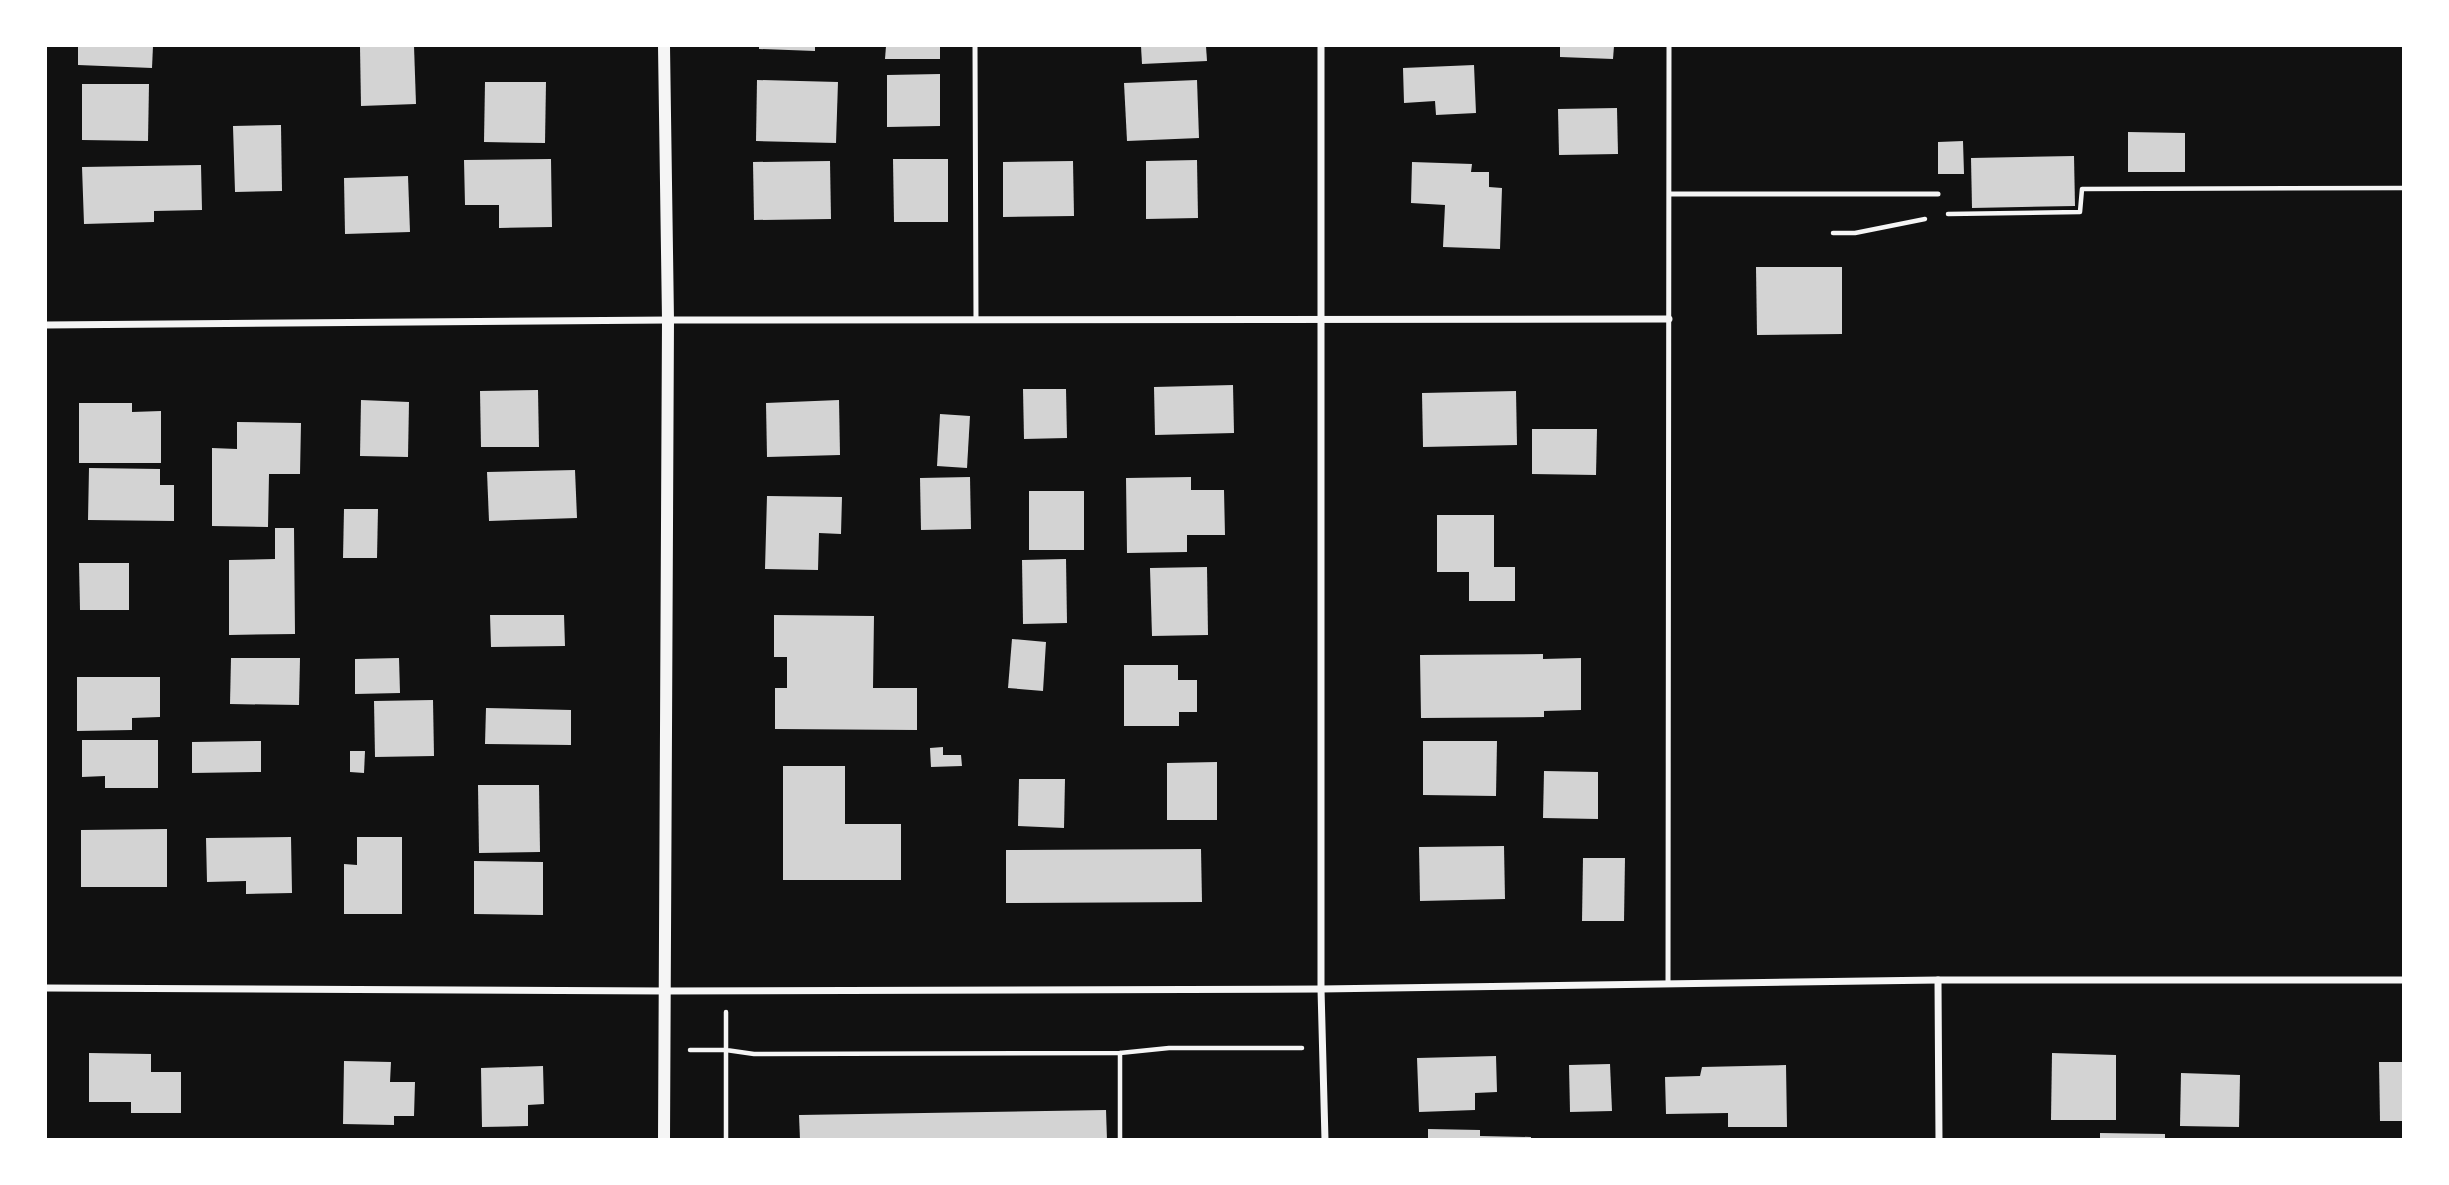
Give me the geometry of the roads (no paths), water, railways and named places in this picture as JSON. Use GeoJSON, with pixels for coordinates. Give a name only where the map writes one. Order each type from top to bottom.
{"type":"FeatureCollection","features":[{"type":"Feature","properties":{"kind":"street"},"geometry":{"type":"LineString","coordinates":[[664,46],[668,320],[664,1139]]}},
{"type":"Feature","properties":{"kind":"street"},"geometry":{"type":"LineString","coordinates":[[1321,46],[1321,989],[1325,1139]]}},
{"type":"Feature","properties":{"kind":"street"},"geometry":{"type":"LineString","coordinates":[[46,325],[668,320],[1669,319]]}},
{"type":"Feature","properties":{"kind":"street"},"geometry":{"type":"LineString","coordinates":[[46,988],[665,991],[1321,989],[1938,980],[2403,979]]}},
{"type":"Feature","properties":{"kind":"street"},"geometry":{"type":"LineString","coordinates":[[1938,980],[1939,1139]]}},
{"type":"Feature","properties":{"kind":"lane"},"geometry":{"type":"LineString","coordinates":[[975,46],[976,320]]}},
{"type":"Feature","properties":{"kind":"lane"},"geometry":{"type":"LineString","coordinates":[[1668,984],[1669,46]]}},
{"type":"Feature","properties":{"kind":"lane"},"geometry":{"type":"LineString","coordinates":[[1670,194],[1938,194]]}}]}
